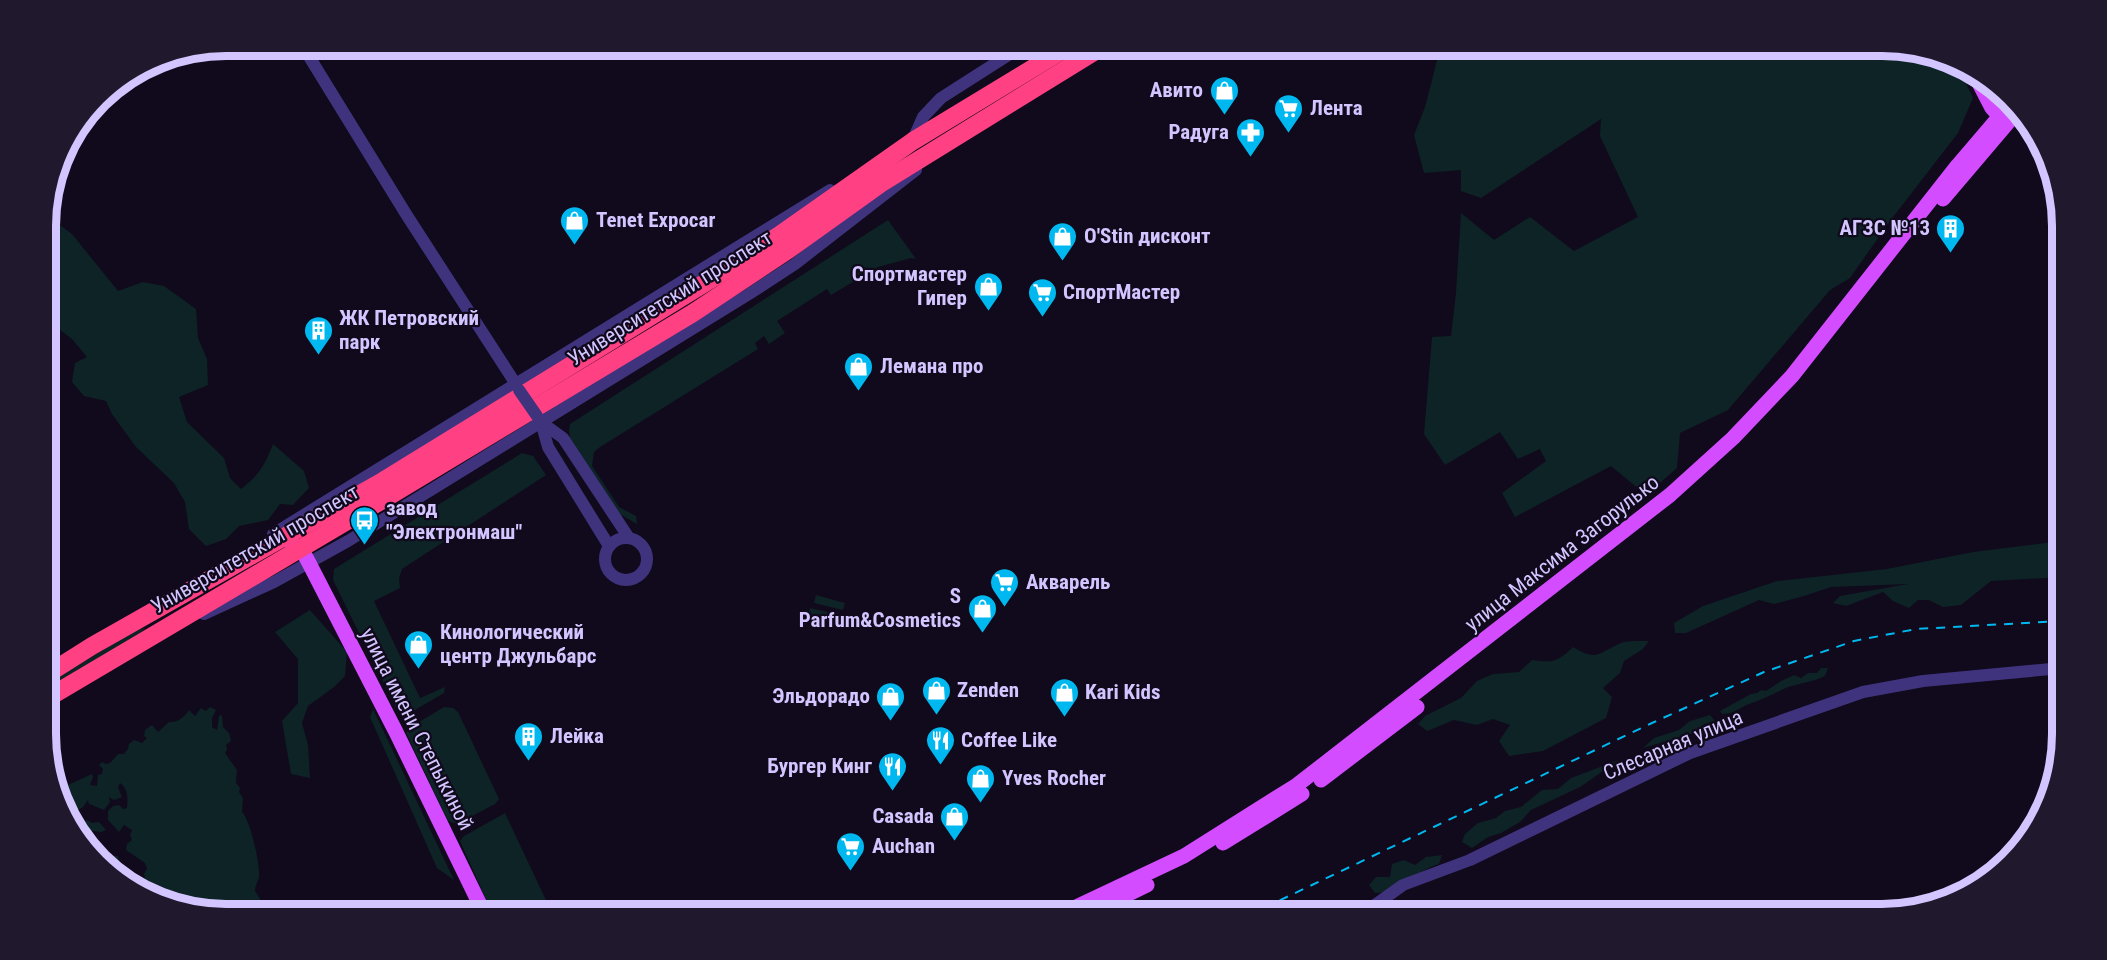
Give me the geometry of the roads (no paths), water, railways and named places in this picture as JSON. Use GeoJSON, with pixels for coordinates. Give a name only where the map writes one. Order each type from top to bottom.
{"type":"FeatureCollection","features":[{"type":"Feature","properties":{"kind":"highway","name":"Университетский проспект"},"geometry":{"type":"LineString","coordinates":[[92,646],[383,481],[731,267],[913,141],[1055,55]]}},
{"type":"Feature","properties":{"kind":"highway","name":"Университетский проспект"},"geometry":{"type":"LineString","coordinates":[[55,693],[150,636],[305,556],[693,313],[788,250],[883,182],[1089,55]]}},
{"type":"Feature","properties":{"kind":"highway"},"geometry":{"type":"LineString","coordinates":[[55,669],[92,646]]}},
{"type":"Feature","properties":{"kind":"main road"},"geometry":{"type":"LineString","coordinates":[[1982,89],[1992,108],[2009,113]]}},
{"type":"Feature","properties":{"kind":"main road","name":"улица Максима Загорулько"},"geometry":{"type":"LineString","coordinates":[[1082,904],[1184,856],[1297,785],[1670,495],[1733,438],[1792,376],[1958,165],[2010,115]]}},
{"type":"Feature","properties":{"kind":"main road","name":"улица Максима Загорулько"},"geometry":{"type":"LineString","coordinates":[[1107,904],[1190,863],[1302,794],[1366,747],[1676,502],[1796,385],[1882,270],[2010,115]]}},
{"type":"Feature","properties":{"kind":"main road"},"geometry":{"type":"LineString","coordinates":[[279,540],[305,556]]}},
{"type":"Feature","properties":{"kind":"main road","name":"улица имени Степыкиной"},"geometry":{"type":"LineString","coordinates":[[305,556],[396,732],[480,904]]}},
{"type":"Feature","properties":{"kind":"street"},"geometry":{"type":"LineString","coordinates":[[308,55],[406,214],[539,419],[548,447],[609,546]]}},
{"type":"Feature","properties":{"kind":"street"},"geometry":{"type":"LineString","coordinates":[[913,141],[923,117],[941,98],[1008,55]]}},
{"type":"Feature","properties":{"kind":"street","name":"Университетский проспект"},"geometry":{"type":"LineString","coordinates":[[305,556],[539,419],[795,264],[969,129]]}},
{"type":"Feature","properties":{"kind":"street","name":"Университетский проспект"},"geometry":{"type":"LineString","coordinates":[[92,646],[517,387],[761,231],[913,141]]}},
{"type":"Feature","properties":{"kind":"street"},"geometry":{"type":"LineString","coordinates":[[539,419],[563,438],[629,538],[643,546],[648,558],[646,567],[636,579],[628,581],[613,576],[607,570],[605,562],[609,546],[615,541],[629,538]]}},
{"type":"Feature","properties":{"kind":"street","name":"Слесарная улица"},"geometry":{"type":"LineString","coordinates":[[1376,904],[1403,885],[1470,860],[1690,753],[1863,692],[1923,681],[2052,669]]}},
{"type":"Feature","properties":{"kind":"railway"},"geometry":{"type":"LineString","coordinates":[[1272,904],[1764,672],[1854,641],[1916,629],[2052,622]]}},
{"type":"Feature","properties":{"kind":"place","name":"Авито"},"geometry":{"type":"Point","coordinates":[1224,116]}},
{"type":"Feature","properties":{"kind":"place","name":"Лента"},"geometry":{"type":"Point","coordinates":[1289,134]}},
{"type":"Feature","properties":{"kind":"place","name":"Радуга"},"geometry":{"type":"Point","coordinates":[1250,158]}},
{"type":"Feature","properties":{"kind":"place","name":"Tenet Expocar"},"geometry":{"type":"Point","coordinates":[575,246]}},
{"type":"Feature","properties":{"kind":"place","name":"АГЗС №13"},"geometry":{"type":"Point","coordinates":[1951,254]}},
{"type":"Feature","properties":{"kind":"place","name":"O'Stin дисконт"},"geometry":{"type":"Point","coordinates":[1063,262]}},
{"type":"Feature","properties":{"kind":"place","name":"Спортмастер Гипер"},"geometry":{"type":"Point","coordinates":[988,312]}},
{"type":"Feature","properties":{"kind":"place","name":"СпортМастер"},"geometry":{"type":"Point","coordinates":[1042,318]}},
{"type":"Feature","properties":{"kind":"place","name":"ЖК Петровский парк"},"geometry":{"type":"Point","coordinates":[318,356]}},
{"type":"Feature","properties":{"kind":"place","name":"Лемана про"},"geometry":{"type":"Point","coordinates":[859,392]}},
{"type":"Feature","properties":{"kind":"place","name":"завод \"Электронмаш\""},"geometry":{"type":"Point","coordinates":[365,546]}},
{"type":"Feature","properties":{"kind":"place","name":"Акварель"},"geometry":{"type":"Point","coordinates":[1005,608]}},
{"type":"Feature","properties":{"kind":"place","name":"S Parfum&Cosmetics"},"geometry":{"type":"Point","coordinates":[982,634]}},
{"type":"Feature","properties":{"kind":"place","name":"Кинологический центр Джульбарс"},"geometry":{"type":"Point","coordinates":[419,670]}},
{"type":"Feature","properties":{"kind":"place","name":"Zenden"},"geometry":{"type":"Point","coordinates":[936,716]}},
{"type":"Feature","properties":{"kind":"place","name":"Kari Kids"},"geometry":{"type":"Point","coordinates":[1064,718]}},
{"type":"Feature","properties":{"kind":"place","name":"Эльдорадо"},"geometry":{"type":"Point","coordinates":[891,722]}},
{"type":"Feature","properties":{"kind":"place","name":"Лейка"},"geometry":{"type":"Point","coordinates":[529,762]}},
{"type":"Feature","properties":{"kind":"place","name":"Coffee Like"},"geometry":{"type":"Point","coordinates":[940,766]}},
{"type":"Feature","properties":{"kind":"place","name":"Бургер Кинг"},"geometry":{"type":"Point","coordinates":[893,792]}},
{"type":"Feature","properties":{"kind":"place","name":"Yves Rocher"},"geometry":{"type":"Point","coordinates":[981,804]}},
{"type":"Feature","properties":{"kind":"place","name":"Casada"},"geometry":{"type":"Point","coordinates":[955,842]}},
{"type":"Feature","properties":{"kind":"place","name":"Auchan"},"geometry":{"type":"Point","coordinates":[851,872]}}]}
